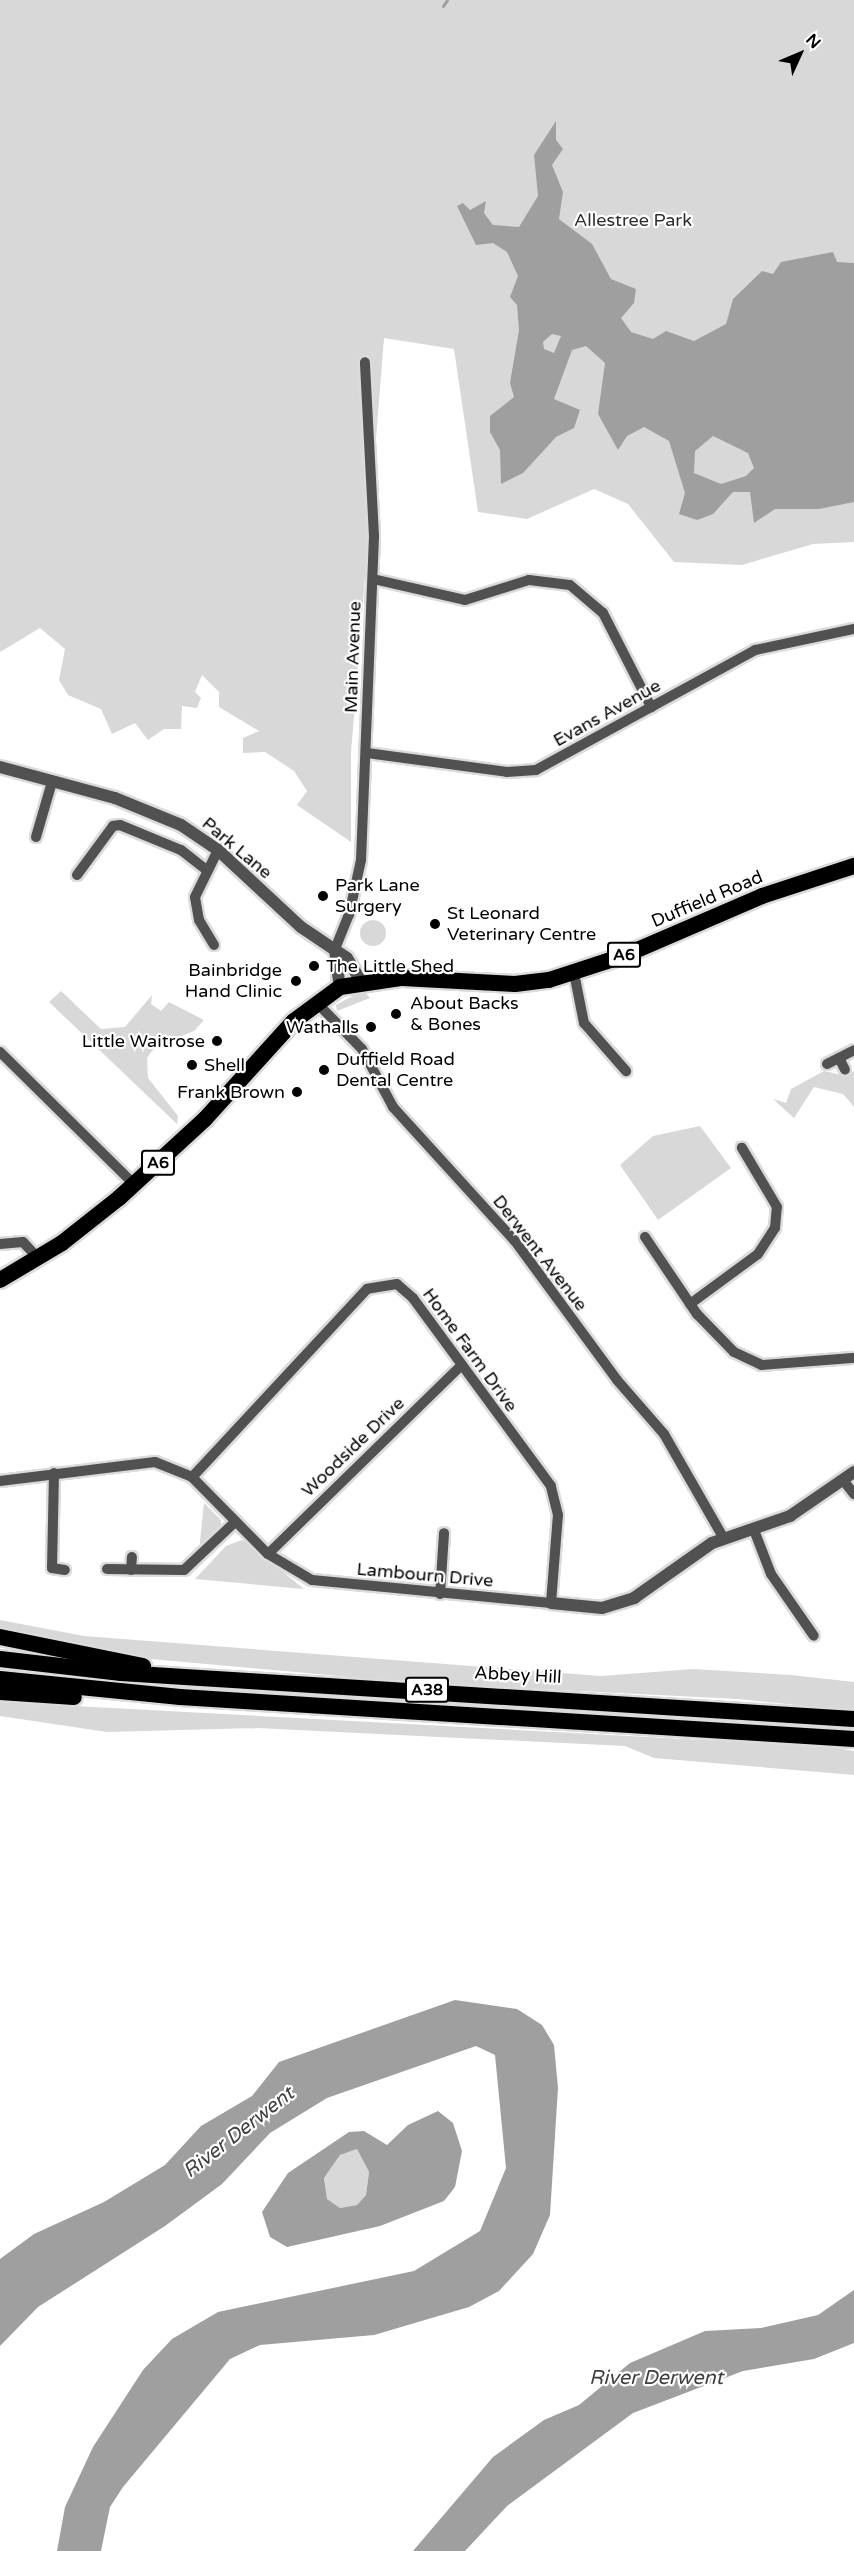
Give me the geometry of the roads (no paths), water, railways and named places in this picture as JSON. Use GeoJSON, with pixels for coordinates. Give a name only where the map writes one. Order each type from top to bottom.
{"type":"FeatureCollection","features":[{"type":"Feature","properties":{"kind":"highway","name":"Duffield Road"},"geometry":{"type":"LineString","coordinates":[[0,1280],[39,1259],[134,1185],[316,1002],[340,987],[360,980],[515,984],[574,973],[762,896],[854,866]]}},
{"type":"Feature","properties":{"kind":"highway"},"geometry":{"type":"LineString","coordinates":[[0,1637],[197,1676]]}},
{"type":"Feature","properties":{"kind":"highway","name":"Abbey Hill"},"geometry":{"type":"LineString","coordinates":[[0,1659],[197,1676],[854,1719]]}},
{"type":"Feature","properties":{"kind":"highway","name":"A38"},"geometry":{"type":"LineString","coordinates":[[0,1679],[180,1697],[702,1725],[854,1739]]}},
{"type":"Feature","properties":{"kind":"highway"},"geometry":{"type":"LineString","coordinates":[[0,1692],[180,1697]]}},
{"type":"Feature","properties":{"kind":"street","name":"Main Avenue"},"geometry":{"type":"LineString","coordinates":[[335,949],[361,863],[373,579],[364,362]]}},
{"type":"Feature","properties":{"kind":"street"},"geometry":{"type":"LineString","coordinates":[[373,579],[465,600],[529,580],[570,585],[603,613],[651,707]]}},
{"type":"Feature","properties":{"kind":"street","name":"Evans Avenue"},"geometry":{"type":"LineString","coordinates":[[366,753],[528,772],[755,650],[854,629]]}},
{"type":"Feature","properties":{"kind":"street","name":"Park Lane"},"geometry":{"type":"LineString","coordinates":[[0,767],[151,811],[218,850],[302,927],[335,949],[351,963],[360,980]]}},
{"type":"Feature","properties":{"kind":"street"},"geometry":{"type":"LineString","coordinates":[[36,837],[52,782]]}},
{"type":"Feature","properties":{"kind":"street"},"geometry":{"type":"LineString","coordinates":[[77,875],[113,826],[120,825],[181,850],[205,869]]}},
{"type":"Feature","properties":{"kind":"street"},"geometry":{"type":"LineString","coordinates":[[214,945],[196,909],[196,887],[218,850]]}},
{"type":"Feature","properties":{"kind":"street"},"geometry":{"type":"LineString","coordinates":[[335,949],[340,987]]}},
{"type":"Feature","properties":{"kind":"street"},"geometry":{"type":"LineString","coordinates":[[574,973],[584,1023],[626,1071]]}},
{"type":"Feature","properties":{"kind":"street","name":"Derwent Avenue"},"geometry":{"type":"LineString","coordinates":[[316,1002],[362,1049],[393,1107],[515,1241],[617,1380],[664,1434],[723,1537]]}},
{"type":"Feature","properties":{"kind":"street"},"geometry":{"type":"LineString","coordinates":[[827,1064],[854,1050]]}},
{"type":"Feature","properties":{"kind":"street"},"geometry":{"type":"LineString","coordinates":[[0,1052],[134,1185]]}},
{"type":"Feature","properties":{"kind":"street"},"geometry":{"type":"LineString","coordinates":[[839,1058],[845,1070]]}},
{"type":"Feature","properties":{"kind":"street"},"geometry":{"type":"LineString","coordinates":[[690,1304],[758,1254],[775,1228],[777,1207],[742,1148]]}},
{"type":"Feature","properties":{"kind":"street"},"geometry":{"type":"LineString","coordinates":[[645,1237],[690,1304],[734,1352],[762,1365],[854,1358]]}},
{"type":"Feature","properties":{"kind":"street"},"geometry":{"type":"LineString","coordinates":[[0,1244],[23,1242],[39,1259]]}},
{"type":"Feature","properties":{"kind":"street","name":"Home Farm Drive"},"geometry":{"type":"LineString","coordinates":[[192,1478],[375,1284],[397,1284],[405,1290],[462,1365],[555,1496],[551,1604]]}},
{"type":"Feature","properties":{"kind":"street","name":"Woodside Drive"},"geometry":{"type":"LineString","coordinates":[[268,1554],[462,1365]]}},
{"type":"Feature","properties":{"kind":"street","name":"Lambourn Drive"},"geometry":{"type":"LineString","coordinates":[[0,1481],[137,1462],[174,1467],[192,1478],[268,1554],[312,1580],[603,1608],[628,1601],[723,1537],[754,1530],[790,1516],[854,1472]]}},
{"type":"Feature","properties":{"kind":"street"},"geometry":{"type":"LineString","coordinates":[[54,1473],[52,1568],[65,1570]]}},
{"type":"Feature","properties":{"kind":"street"},"geometry":{"type":"LineString","coordinates":[[843,1480],[854,1494]]}},
{"type":"Feature","properties":{"kind":"street"},"geometry":{"type":"LineString","coordinates":[[107,1569],[184,1569],[236,1521]]}},
{"type":"Feature","properties":{"kind":"street"},"geometry":{"type":"LineString","coordinates":[[754,1530],[771,1574],[814,1636]]}},
{"type":"Feature","properties":{"kind":"street"},"geometry":{"type":"LineString","coordinates":[[440,1594],[444,1533]]}},
{"type":"Feature","properties":{"kind":"street"},"geometry":{"type":"LineString","coordinates":[[131,1570],[132,1557]]}},
{"type":"Feature","properties":{"kind":"water"},"geometry":{"type":"Polygon","coordinates":[[[556,121],[556,140],[563,149],[552,165],[563,192],[559,219],[592,244],[611,279],[636,289],[634,303],[621,318],[631,332],[653,339],[666,331],[694,341],[726,324],[733,299],[762,271],[773,274],[781,262],[833,252],[837,262],[854,263],[854,502],[819,509],[775,509],[754,523],[750,492],[733,492],[713,514],[697,520],[679,514],[685,493],[669,441],[644,427],[627,436],[618,450],[598,414],[605,363],[586,346],[572,350],[554,399],[580,410],[574,428],[556,437],[523,473],[501,484],[500,450],[490,432],[490,416],[514,397],[510,383],[519,330],[517,305],[510,297],[518,276],[507,252],[493,243],[476,245],[457,206],[463,203],[470,210],[486,201],[484,213],[493,225],[519,227],[538,196],[534,155],[556,121]],[[552,334],[543,342],[544,349],[554,353],[561,336],[552,334]],[[713,436],[695,451],[694,473],[721,484],[746,476],[754,468],[748,453],[713,436]]]}},
{"type":"Feature","properties":{"kind":"water","name":"River Derwent"},"geometry":{"type":"Polygon","coordinates":[[[455,2000],[517,2009],[542,2025],[554,2045],[558,2088],[550,2215],[533,2254],[499,2291],[469,2307],[374,2335],[260,2345],[230,2359],[123,2487],[110,2507],[101,2551],[57,2551],[65,2507],[93,2447],[143,2370],[172,2339],[218,2312],[414,2271],[480,2231],[506,2168],[495,2055],[476,2046],[327,2098],[270,2133],[222,2184],[165,2226],[38,2307],[0,2346],[0,2259],[34,2234],[104,2202],[165,2165],[201,2126],[252,2096],[279,2062],[455,2000]]]}},
{"type":"Feature","properties":{"kind":"water"},"geometry":{"type":"Polygon","coordinates":[[[438,2111],[453,2123],[462,2151],[455,2187],[444,2201],[380,2226],[287,2247],[270,2237],[262,2212],[288,2173],[349,2132],[364,2131],[387,2145],[408,2125],[438,2111]],[[357,2149],[340,2155],[324,2178],[327,2199],[340,2208],[357,2205],[366,2195],[369,2172],[357,2149]]]}},
{"type":"Feature","properties":{"kind":"water","name":"River Derwent"},"geometry":{"type":"Polygon","coordinates":[[[854,2290],[854,2343],[814,2359],[743,2371],[633,2413],[507,2506],[465,2551],[413,2551],[493,2457],[544,2420],[579,2405],[630,2363],[705,2331],[761,2328],[818,2315],[854,2290]]]}},
{"type":"Feature","properties":{"kind":"waterway"},"geometry":{"type":"LineString","coordinates":[[443,6],[447,0]]}},
{"type":"Feature","properties":{"kind":"place","name":"Park Lane Surgery"},"geometry":{"type":"Point","coordinates":[323,896]}},
{"type":"Feature","properties":{"kind":"place","name":"St Leonard Veterinary Centre"},"geometry":{"type":"Point","coordinates":[435,924]}},
{"type":"Feature","properties":{"kind":"place","name":"The Little Shed"},"geometry":{"type":"Point","coordinates":[314,966]}},
{"type":"Feature","properties":{"kind":"place","name":"Bainbridge Hand Clinic"},"geometry":{"type":"Point","coordinates":[296,981]}},
{"type":"Feature","properties":{"kind":"place","name":"About Backs & Bones"},"geometry":{"type":"Point","coordinates":[396,1014]}},
{"type":"Feature","properties":{"kind":"place","name":"Wathalls"},"geometry":{"type":"Point","coordinates":[371,1027]}},
{"type":"Feature","properties":{"kind":"place","name":"Little Waitrose"},"geometry":{"type":"Point","coordinates":[217,1041]}},
{"type":"Feature","properties":{"kind":"place","name":"Shell"},"geometry":{"type":"Point","coordinates":[192,1065]}},
{"type":"Feature","properties":{"kind":"place","name":"Duffield Road Dental Centre"},"geometry":{"type":"Point","coordinates":[324,1070]}},
{"type":"Feature","properties":{"kind":"place","name":"Frank Brown"},"geometry":{"type":"Point","coordinates":[297,1092]}},
{"type":"Feature","properties":{"kind":"park label","name":"Allestree Park"},"geometry":{"type":"Point","coordinates":[633,220]}}]}
